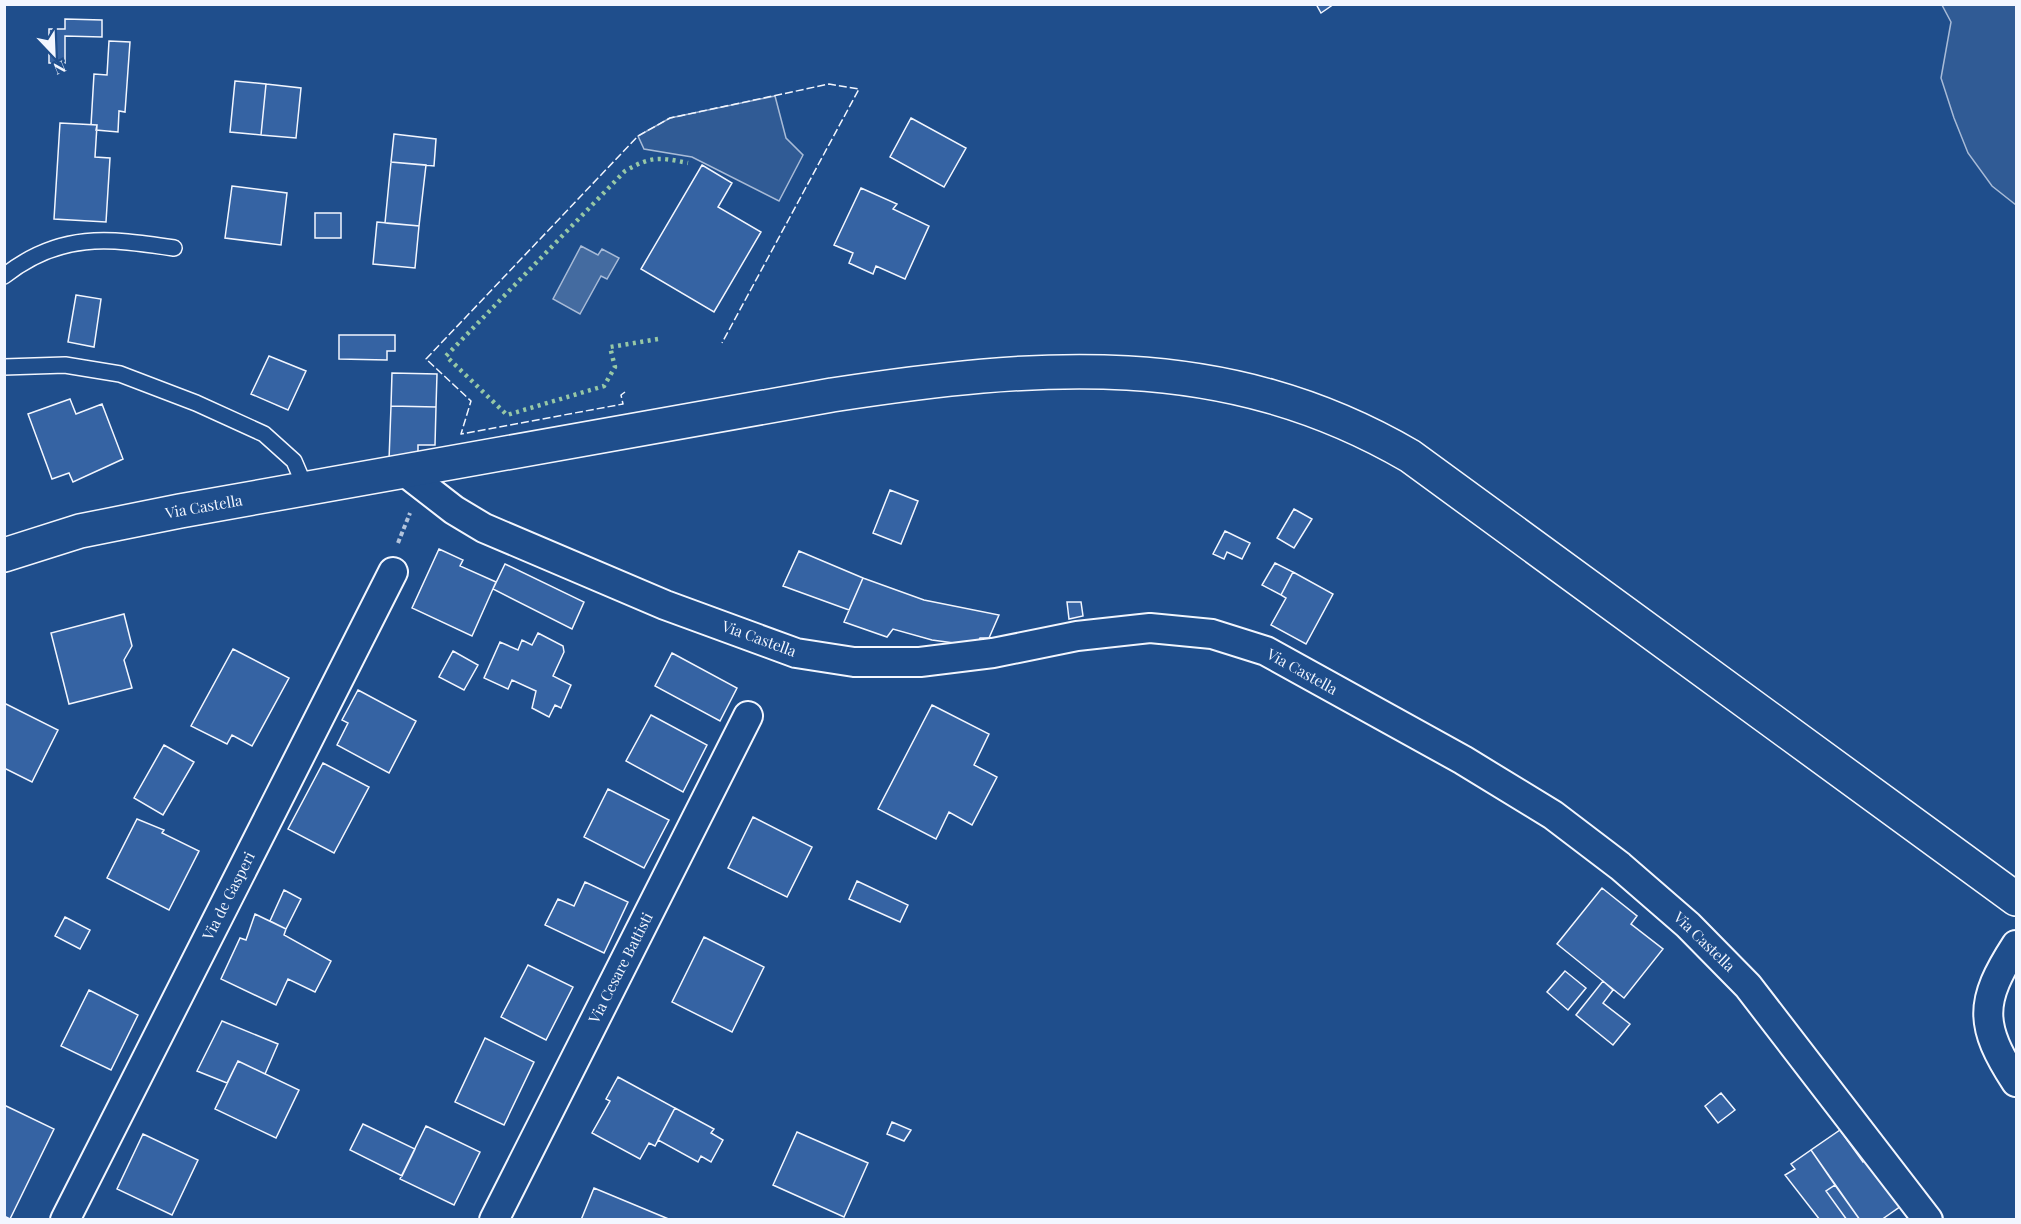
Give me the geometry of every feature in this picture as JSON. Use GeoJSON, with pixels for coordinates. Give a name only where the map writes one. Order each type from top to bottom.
{"type":"FeatureCollection","features":[{"type":"Feature","properties":{"kind":"main road","name":"Via Castella"},"geometry":{"type":"LineString","coordinates":[[4,555],[80,531],[306,489],[413,478],[832,395],[986,374],[1102,370],[1158,374],[1216,383],[1275,397],[1368,432],[1410,456],[2016,899]]}},
{"type":"Feature","properties":{"kind":"street","name":"Via Castella"},"geometry":{"type":"LineString","coordinates":[[413,478],[484,528],[665,604],[796,653],[854,662],[920,662],[993,653],[1077,636],[1150,628],[1212,634],[1266,651],[1463,760],[1553,815],[1646,888],[1748,986],[1928,1220]]}},
{"type":"Feature","properties":{"kind":"street","name":"Via de Gasperi"},"geometry":{"type":"LineString","coordinates":[[64,1220],[394,560]]}},
{"type":"Feature","properties":{"kind":"street","name":"Via Cesare Battisti"},"geometry":{"type":"LineString","coordinates":[[494,1220],[748,716]]}},
{"type":"Feature","properties":{"kind":"street"},"geometry":{"type":"LineString","coordinates":[[2016,945],[1989,993],[1988,1024],[2004,1063],[2016,1082]]}},
{"type":"Feature","properties":{"kind":"lane"},"geometry":{"type":"LineString","coordinates":[[4,276],[23,261],[65,244],[111,239],[174,248]]}},
{"type":"Feature","properties":{"kind":"lane"},"geometry":{"type":"LineString","coordinates":[[4,367],[65,364],[120,374],[196,403],[264,434],[294,461],[306,489]]}},
{"type":"Feature","properties":{"kind":"path"},"geometry":{"type":"LineString","coordinates":[[394,560],[413,478]]}},
{"type":"Feature","properties":{"kind":"shaded area"},"geometry":{"type":"Polygon","coordinates":[[[1942,5],[2016,5],[2016,205],[1992,186],[1968,153],[1954,118],[1941,78],[1951,22],[1942,5]]]}},
{"type":"Feature","properties":{"kind":"shaded area"},"geometry":{"type":"Polygon","coordinates":[[[775,96],[786,138],[803,155],[779,201],[692,157],[644,149],[638,136],[670,118],[775,96]]]}},
{"type":"Feature","properties":{"kind":"shaded area"},"geometry":{"type":"Polygon","coordinates":[[[581,246],[598,255],[602,249],[619,258],[607,279],[601,276],[580,314],[553,299],[581,246]]]}},
{"type":"Feature","properties":{"kind":"building"},"geometry":{"type":"Polygon","coordinates":[[[1316,4],[1334,4],[1321,13],[1316,4]]]}},
{"type":"Feature","properties":{"kind":"building"},"geometry":{"type":"Polygon","coordinates":[[[65,19],[102,20],[102,37],[65,36],[65,63],[49,63],[49,29],[65,29],[65,19]]]}},
{"type":"Feature","properties":{"kind":"building"},"geometry":{"type":"Polygon","coordinates":[[[109,41],[130,42],[125,112],[119,111],[118,132],[96,130],[97,125],[91,125],[94,74],[107,75],[109,41]]]}},
{"type":"Feature","properties":{"kind":"building"},"geometry":{"type":"Polygon","coordinates":[[[235,81],[266,84],[261,135],[230,132],[235,81]]]}},
{"type":"Feature","properties":{"kind":"building"},"geometry":{"type":"Polygon","coordinates":[[[266,84],[301,88],[296,138],[261,135],[266,84]]]}},
{"type":"Feature","properties":{"kind":"building"},"geometry":{"type":"Polygon","coordinates":[[[911,118],[966,148],[944,187],[890,157],[911,118]]]}},
{"type":"Feature","properties":{"kind":"building"},"geometry":{"type":"Polygon","coordinates":[[[60,123],[97,125],[95,157],[110,158],[106,222],[54,219],[60,123]]]}},
{"type":"Feature","properties":{"kind":"building"},"geometry":{"type":"Polygon","coordinates":[[[394,134],[436,139],[434,166],[391,162],[394,134]]]}},
{"type":"Feature","properties":{"kind":"building"},"geometry":{"type":"Polygon","coordinates":[[[391,162],[426,165],[419,226],[385,223],[391,162]]]}},
{"type":"Feature","properties":{"kind":"building"},"geometry":{"type":"Polygon","coordinates":[[[702,165],[732,183],[718,207],[761,232],[714,312],[641,269],[702,165]]]}},
{"type":"Feature","properties":{"kind":"building"},"geometry":{"type":"Polygon","coordinates":[[[232,186],[287,193],[281,245],[225,238],[232,186]]]}},
{"type":"Feature","properties":{"kind":"building"},"geometry":{"type":"Polygon","coordinates":[[[861,188],[897,204],[893,209],[929,226],[905,279],[876,266],[873,274],[849,263],[853,253],[834,245],[861,188]]]}},
{"type":"Feature","properties":{"kind":"building"},"geometry":{"type":"Polygon","coordinates":[[[315,213],[341,213],[341,238],[315,238],[315,213]]]}},
{"type":"Feature","properties":{"kind":"building"},"geometry":{"type":"Polygon","coordinates":[[[377,222],[419,226],[415,268],[373,264],[377,222]]]}},
{"type":"Feature","properties":{"kind":"building"},"geometry":{"type":"Polygon","coordinates":[[[76,295],[101,299],[94,347],[68,342],[76,295]]]}},
{"type":"Feature","properties":{"kind":"building"},"geometry":{"type":"Polygon","coordinates":[[[339,335],[395,335],[395,351],[387,351],[387,360],[339,359],[339,335]]]}},
{"type":"Feature","properties":{"kind":"building"},"geometry":{"type":"Polygon","coordinates":[[[269,356],[306,371],[288,410],[251,394],[269,356]]]}},
{"type":"Feature","properties":{"kind":"building"},"geometry":{"type":"Polygon","coordinates":[[[392,373],[437,374],[436,407],[391,406],[392,373]]]}},
{"type":"Feature","properties":{"kind":"building"},"geometry":{"type":"Polygon","coordinates":[[[70,399],[76,414],[102,404],[123,459],[73,482],[69,473],[52,479],[28,414],[70,399]]]}},
{"type":"Feature","properties":{"kind":"building"},"geometry":{"type":"Polygon","coordinates":[[[391,406],[436,407],[435,445],[418,445],[418,460],[389,460],[391,406]]]}},
{"type":"Feature","properties":{"kind":"building"},"geometry":{"type":"Polygon","coordinates":[[[890,490],[918,501],[901,544],[873,533],[890,490]]]}},
{"type":"Feature","properties":{"kind":"building"},"geometry":{"type":"Polygon","coordinates":[[[1294,509],[1312,519],[1294,548],[1277,538],[1294,509]]]}},
{"type":"Feature","properties":{"kind":"building"},"geometry":{"type":"Polygon","coordinates":[[[1225,531],[1250,543],[1242,559],[1227,552],[1224,559],[1213,554],[1225,531]]]}},
{"type":"Feature","properties":{"kind":"building"},"geometry":{"type":"Polygon","coordinates":[[[439,549],[463,560],[460,566],[496,582],[472,636],[412,608],[439,549]]]}},
{"type":"Feature","properties":{"kind":"building"},"geometry":{"type":"Polygon","coordinates":[[[799,551],[863,578],[849,610],[783,586],[799,551]]]}},
{"type":"Feature","properties":{"kind":"building"},"geometry":{"type":"Polygon","coordinates":[[[1275,563],[1293,572],[1281,595],[1262,585],[1275,563]]]}},
{"type":"Feature","properties":{"kind":"building"},"geometry":{"type":"Polygon","coordinates":[[[505,564],[584,602],[572,629],[493,589],[505,564]]]}},
{"type":"Feature","properties":{"kind":"building"},"geometry":{"type":"Polygon","coordinates":[[[1293,572],[1333,594],[1306,644],[1271,625],[1286,598],[1281,595],[1293,572]]]}},
{"type":"Feature","properties":{"kind":"building"},"geometry":{"type":"Polygon","coordinates":[[[863,578],[924,600],[999,615],[989,638],[980,638],[976,646],[932,640],[893,629],[887,637],[844,622],[863,578]]]}},
{"type":"Feature","properties":{"kind":"building"},"geometry":{"type":"Polygon","coordinates":[[[1067,602],[1081,602],[1083,616],[1069,619],[1067,602]]]}},
{"type":"Feature","properties":{"kind":"building"},"geometry":{"type":"Polygon","coordinates":[[[124,614],[132,646],[124,660],[132,688],[69,704],[51,633],[124,614]]]}},
{"type":"Feature","properties":{"kind":"building"},"geometry":{"type":"Polygon","coordinates":[[[538,633],[563,646],[564,652],[553,676],[571,685],[561,708],[555,705],[549,717],[532,708],[536,691],[512,680],[508,689],[484,678],[500,642],[518,650],[522,640],[532,645],[538,633]]]}},
{"type":"Feature","properties":{"kind":"building"},"geometry":{"type":"Polygon","coordinates":[[[233,649],[289,678],[252,746],[232,735],[227,744],[191,726],[233,649]]]}},
{"type":"Feature","properties":{"kind":"building"},"geometry":{"type":"Polygon","coordinates":[[[453,651],[478,665],[464,690],[439,677],[453,651]]]}},
{"type":"Feature","properties":{"kind":"building"},"geometry":{"type":"Polygon","coordinates":[[[672,653],[737,688],[720,721],[655,686],[672,653]]]}},
{"type":"Feature","properties":{"kind":"building"},"geometry":{"type":"Polygon","coordinates":[[[358,690],[416,721],[389,773],[337,745],[348,723],[342,720],[358,690]]]}},
{"type":"Feature","properties":{"kind":"building"},"geometry":{"type":"Polygon","coordinates":[[[4,703],[58,730],[32,782],[4,768],[4,703]]]}},
{"type":"Feature","properties":{"kind":"building"},"geometry":{"type":"Polygon","coordinates":[[[932,705],[989,734],[974,765],[997,777],[972,825],[949,812],[936,839],[878,809],[932,705]]]}},
{"type":"Feature","properties":{"kind":"building"},"geometry":{"type":"Polygon","coordinates":[[[651,715],[707,745],[683,792],[626,761],[651,715]]]}},
{"type":"Feature","properties":{"kind":"building"},"geometry":{"type":"Polygon","coordinates":[[[164,745],[194,762],[163,815],[134,798],[164,745]]]}},
{"type":"Feature","properties":{"kind":"building"},"geometry":{"type":"Polygon","coordinates":[[[323,763],[369,787],[334,853],[288,829],[323,763]]]}},
{"type":"Feature","properties":{"kind":"building"},"geometry":{"type":"Polygon","coordinates":[[[608,789],[669,820],[644,868],[584,837],[608,789]]]}},
{"type":"Feature","properties":{"kind":"building"},"geometry":{"type":"Polygon","coordinates":[[[753,817],[812,847],[787,897],[728,868],[753,817]]]}},
{"type":"Feature","properties":{"kind":"building"},"geometry":{"type":"Polygon","coordinates":[[[137,819],[164,830],[162,833],[199,851],[169,910],[107,878],[137,819]]]}},
{"type":"Feature","properties":{"kind":"building"},"geometry":{"type":"Polygon","coordinates":[[[857,881],[908,905],[900,922],[849,899],[857,881]]]}},
{"type":"Feature","properties":{"kind":"building"},"geometry":{"type":"Polygon","coordinates":[[[585,882],[628,902],[604,953],[545,925],[558,899],[574,906],[585,882]]]}},
{"type":"Feature","properties":{"kind":"building"},"geometry":{"type":"Polygon","coordinates":[[[1602,888],[1637,916],[1631,924],[1663,949],[1624,998],[1557,944],[1602,888]]]}},
{"type":"Feature","properties":{"kind":"building"},"geometry":{"type":"Polygon","coordinates":[[[284,890],[301,899],[286,929],[270,921],[284,890]]]}},
{"type":"Feature","properties":{"kind":"building"},"geometry":{"type":"Polygon","coordinates":[[[255,914],[286,929],[284,935],[331,961],[315,992],[288,979],[276,1005],[221,979],[240,938],[246,940],[255,914]]]}},
{"type":"Feature","properties":{"kind":"building"},"geometry":{"type":"Polygon","coordinates":[[[65,917],[90,930],[80,949],[55,936],[65,917]]]}},
{"type":"Feature","properties":{"kind":"building"},"geometry":{"type":"Polygon","coordinates":[[[704,937],[764,967],[732,1032],[672,1002],[704,937]]]}},
{"type":"Feature","properties":{"kind":"building"},"geometry":{"type":"Polygon","coordinates":[[[528,965],[573,987],[546,1040],[501,1017],[528,965]]]}},
{"type":"Feature","properties":{"kind":"building"},"geometry":{"type":"Polygon","coordinates":[[[1565,971],[1586,988],[1568,1010],[1547,992],[1565,971]]]}},
{"type":"Feature","properties":{"kind":"building"},"geometry":{"type":"Polygon","coordinates":[[[1603,981],[1613,990],[1603,1003],[1630,1024],[1613,1045],[1576,1015],[1603,981]]]}},
{"type":"Feature","properties":{"kind":"building"},"geometry":{"type":"Polygon","coordinates":[[[89,990],[138,1015],[111,1070],[61,1046],[89,990]]]}},
{"type":"Feature","properties":{"kind":"building"},"geometry":{"type":"Polygon","coordinates":[[[222,1021],[278,1044],[265,1074],[238,1061],[227,1083],[197,1071],[222,1021]]]}},
{"type":"Feature","properties":{"kind":"building"},"geometry":{"type":"Polygon","coordinates":[[[485,1038],[534,1062],[504,1125],[455,1102],[485,1038]]]}},
{"type":"Feature","properties":{"kind":"building"},"geometry":{"type":"Polygon","coordinates":[[[238,1061],[299,1090],[276,1138],[215,1109],[238,1061]]]}},
{"type":"Feature","properties":{"kind":"building"},"geometry":{"type":"Polygon","coordinates":[[[618,1077],[675,1108],[655,1146],[649,1143],[640,1159],[592,1133],[610,1101],[606,1099],[618,1077]]]}},
{"type":"Feature","properties":{"kind":"building"},"geometry":{"type":"Polygon","coordinates":[[[1721,1093],[1735,1110],[1718,1123],[1705,1106],[1721,1093]]]}},
{"type":"Feature","properties":{"kind":"building"},"geometry":{"type":"Polygon","coordinates":[[[4,1105],[54,1129],[10,1219],[4,1216],[4,1105]]]}},
{"type":"Feature","properties":{"kind":"building"},"geometry":{"type":"Polygon","coordinates":[[[675,1108],[714,1129],[711,1133],[723,1140],[711,1162],[701,1156],[698,1162],[658,1140],[675,1108]]]}},
{"type":"Feature","properties":{"kind":"building"},"geometry":{"type":"Polygon","coordinates":[[[892,1122],[911,1130],[904,1141],[887,1134],[892,1122]]]}},
{"type":"Feature","properties":{"kind":"building"},"geometry":{"type":"Polygon","coordinates":[[[363,1124],[415,1149],[402,1176],[350,1150],[363,1124]]]}},
{"type":"Feature","properties":{"kind":"building"},"geometry":{"type":"Polygon","coordinates":[[[426,1126],[480,1152],[454,1205],[400,1179],[426,1126]]]}},
{"type":"Feature","properties":{"kind":"building"},"geometry":{"type":"Polygon","coordinates":[[[1840,1130],[1863,1162],[1867,1159],[1901,1206],[1881,1220],[1860,1220],[1811,1150],[1840,1130]]]}},
{"type":"Feature","properties":{"kind":"building"},"geometry":{"type":"Polygon","coordinates":[[[797,1132],[868,1163],[844,1217],[773,1185],[797,1132]]]}},
{"type":"Feature","properties":{"kind":"building"},"geometry":{"type":"Polygon","coordinates":[[[143,1134],[198,1160],[172,1215],[117,1189],[143,1134]]]}},
{"type":"Feature","properties":{"kind":"building"},"geometry":{"type":"Polygon","coordinates":[[[1811,1150],[1835,1185],[1826,1191],[1847,1220],[1820,1220],[1785,1175],[1795,1169],[1791,1164],[1811,1150]]]}},
{"type":"Feature","properties":{"kind":"building"},"geometry":{"type":"Polygon","coordinates":[[[1835,1185],[1860,1220],[1847,1220],[1826,1191],[1835,1185]]]}},
{"type":"Feature","properties":{"kind":"building"},"geometry":{"type":"Polygon","coordinates":[[[594,1188],[671,1220],[581,1220],[594,1188]]]}},
{"type":"Feature","properties":{"kind":"hedge"},"geometry":{"type":"LineString","coordinates":[[658,339],[610,347],[615,367],[604,386],[507,415],[446,356],[625,171],[655,159],[688,163]]}},
{"type":"Feature","properties":{"kind":"fence"},"geometry":{"type":"LineString","coordinates":[[625,392],[621,395],[623,404],[461,434],[471,401],[426,359],[638,136],[670,118],[829,84],[859,89],[722,343]]}}]}
